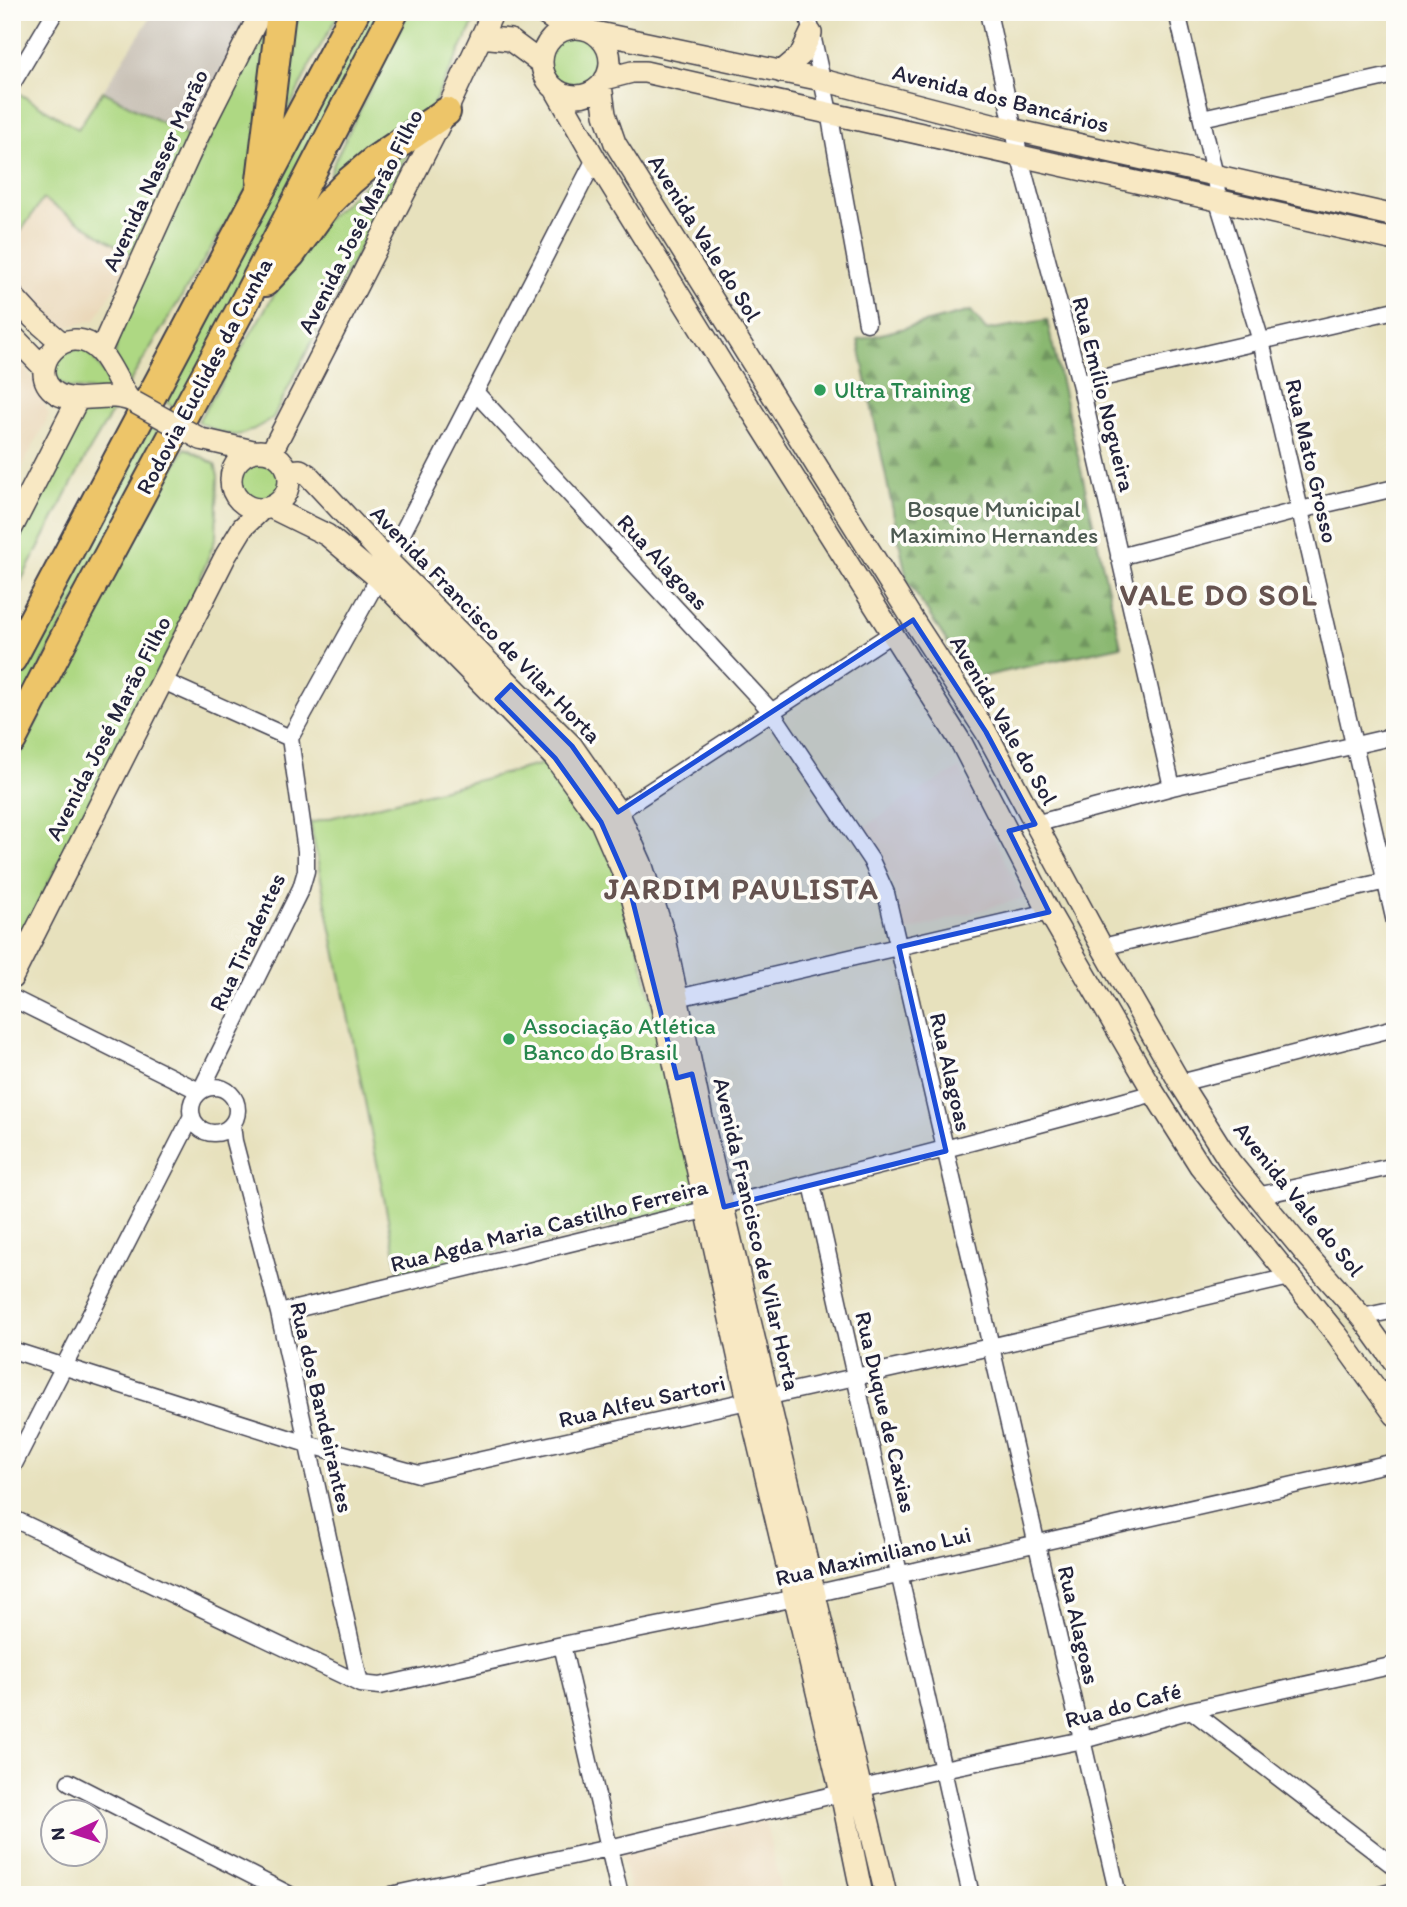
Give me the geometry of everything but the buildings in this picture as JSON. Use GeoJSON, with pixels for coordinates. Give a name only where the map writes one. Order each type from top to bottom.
{"type":"FeatureCollection","features":[{"type":"Feature","properties":{"kind":"highway"},"geometry":{"type":"LineString","coordinates":[[259,197],[281,12]]}},
{"type":"Feature","properties":{"kind":"highway","name":"Rodovia Euclides da Cunha"},"geometry":{"type":"LineString","coordinates":[[12,659],[355,12]]}},
{"type":"Feature","properties":{"kind":"highway","name":"Rodovia Euclides da Cunha"},"geometry":{"type":"LineString","coordinates":[[12,740],[242,307],[394,12]]}},
{"type":"Feature","properties":{"kind":"highway"},"geometry":{"type":"LineString","coordinates":[[242,307],[291,254],[328,203],[350,181],[375,160],[446,112]]}},
{"type":"Feature","properties":{"kind":"main road","name":"Avenida Nasser Marão"},"geometry":{"type":"LineString","coordinates":[[100,352],[196,140],[261,12]]}},
{"type":"Feature","properties":{"kind":"main road","name":"Avenida José Marão Filho"},"geometry":{"type":"LineString","coordinates":[[262,452],[446,112],[493,12]]}},
{"type":"Feature","properties":{"kind":"main road"},"geometry":{"type":"LineString","coordinates":[[541,12],[566,28]]}},
{"type":"Feature","properties":{"kind":"main road"},"geometry":{"type":"LineString","coordinates":[[781,72],[800,56],[809,22]]}},
{"type":"Feature","properties":{"kind":"main road"},"geometry":{"type":"LineString","coordinates":[[603,82],[609,69],[607,48],[594,32],[576,27],[566,28],[551,37],[542,53],[541,62],[548,82],[555,89],[722,365],[962,744],[1049,912],[1154,1093],[1200,1166],[1338,1336],[1395,1415]]}},
{"type":"Feature","properties":{"kind":"main road","name":"Avenida dos Bancários"},"geometry":{"type":"LineString","coordinates":[[594,32],[822,80],[1015,130],[1395,216]]}},
{"type":"Feature","properties":{"kind":"main road"},"geometry":{"type":"LineString","coordinates":[[481,37],[510,40],[541,62]]}},
{"type":"Feature","properties":{"kind":"main road"},"geometry":{"type":"LineString","coordinates":[[555,89],[573,96],[584,95],[603,82],[632,72],[645,72],[1395,240]]}},
{"type":"Feature","properties":{"kind":"main road","name":"Avenida Vale do Sol"},"geometry":{"type":"LineString","coordinates":[[603,82],[605,114],[615,143],[986,732],[1102,947],[1180,1083],[1230,1162],[1362,1317],[1395,1363]]}},
{"type":"Feature","properties":{"kind":"main road"},"geometry":{"type":"LineString","coordinates":[[595,159],[615,143]]}},
{"type":"Feature","properties":{"kind":"main road"},"geometry":{"type":"LineString","coordinates":[[672,283],[694,269]]}},
{"type":"Feature","properties":{"kind":"main road"},"geometry":{"type":"LineString","coordinates":[[12,295],[62,343]]}},
{"type":"Feature","properties":{"kind":"main road"},"geometry":{"type":"LineString","coordinates":[[12,335],[44,368]]}},
{"type":"Feature","properties":{"kind":"main road"},"geometry":{"type":"LineString","coordinates":[[131,400],[100,352],[88,342],[79,340],[62,343],[49,354],[44,368],[47,383],[63,397],[78,399],[95,396],[131,400],[204,440],[278,457],[288,471],[286,492],[279,501],[266,508],[246,505],[240,500],[204,440]]}},
{"type":"Feature","properties":{"kind":"main road"},"geometry":{"type":"LineString","coordinates":[[722,365],[745,351]]}},
{"type":"Feature","properties":{"kind":"main road"},"geometry":{"type":"LineString","coordinates":[[12,528],[78,399]]}},
{"type":"Feature","properties":{"kind":"main road"},"geometry":{"type":"LineString","coordinates":[[232,486],[233,468],[244,455],[262,452]]}},
{"type":"Feature","properties":{"kind":"main road","name":"Avenida Francisco de Vilar Horta"},"geometry":{"type":"LineString","coordinates":[[288,471],[300,470],[308,475],[383,570],[504,692],[555,758],[609,817],[629,886],[669,1000],[758,1399],[851,1791],[876,1852],[886,1895]]}},
{"type":"Feature","properties":{"kind":"main road","name":"Avenida José Marão Filho"},"geometry":{"type":"LineString","coordinates":[[12,978],[160,680],[226,555],[243,527],[266,508]]}},
{"type":"Feature","properties":{"kind":"main road","name":"Avenida Francisco de Vilar Horta"},"geometry":{"type":"LineString","coordinates":[[266,508],[327,536],[383,570]]}},
{"type":"Feature","properties":{"kind":"main road"},"geometry":{"type":"LineString","coordinates":[[891,634],[913,620]]}},
{"type":"Feature","properties":{"kind":"main road"},"geometry":{"type":"LineString","coordinates":[[1009,831],[1035,824]]}},
{"type":"Feature","properties":{"kind":"main road"},"geometry":{"type":"LineString","coordinates":[[1076,959],[1102,947]]}},
{"type":"Feature","properties":{"kind":"main road"},"geometry":{"type":"LineString","coordinates":[[1154,1093],[1180,1083]]}},
{"type":"Feature","properties":{"kind":"main road"},"geometry":{"type":"LineString","coordinates":[[1236,1213],[1257,1196]]}},
{"type":"Feature","properties":{"kind":"main road"},"geometry":{"type":"LineString","coordinates":[[1338,1336],[1362,1317]]}},
{"type":"Feature","properties":{"kind":"main road","name":"Avenida Francisco de Vilar Horta"},"geometry":{"type":"LineString","coordinates":[[851,1791],[854,1857],[862,1895]]}},
{"type":"Feature","properties":{"kind":"main road"},"geometry":{"type":"LineString","coordinates":[[854,1857],[876,1852]]}},
{"type":"Feature","properties":{"kind":"street"},"geometry":{"type":"LineString","coordinates":[[12,84],[55,12]]}},
{"type":"Feature","properties":{"kind":"street","name":"Rua Emílio Nogueira"},"geometry":{"type":"LineString","coordinates":[[988,12],[1020,158],[1080,383],[1172,787]]}},
{"type":"Feature","properties":{"kind":"street","name":"Rua Mato Grosso"},"geometry":{"type":"LineString","coordinates":[[1177,12],[1216,176],[1218,202],[1261,341],[1353,745],[1390,880],[1395,922]]}},
{"type":"Feature","properties":{"kind":"street"},"geometry":{"type":"LineString","coordinates":[[809,22],[829,112],[867,323]]}},
{"type":"Feature","properties":{"kind":"street"},"geometry":{"type":"LineString","coordinates":[[1202,118],[1395,75]]}},
{"type":"Feature","properties":{"kind":"street"},"geometry":{"type":"LineString","coordinates":[[160,680],[290,738],[383,570],[595,159]]}},
{"type":"Feature","properties":{"kind":"street"},"geometry":{"type":"LineString","coordinates":[[1080,383],[1395,310]]}},
{"type":"Feature","properties":{"kind":"street","name":"Rua Alagoas"},"geometry":{"type":"LineString","coordinates":[[476,393],[771,711],[871,860],[886,893],[1118,1895]]}},
{"type":"Feature","properties":{"kind":"street"},"geometry":{"type":"LineString","coordinates":[[1119,557],[1395,488]]}},
{"type":"Feature","properties":{"kind":"street"},"geometry":{"type":"LineString","coordinates":[[609,817],[891,634]]}},
{"type":"Feature","properties":{"kind":"street"},"geometry":{"type":"LineString","coordinates":[[1035,824],[1172,787],[1395,736]]}},
{"type":"Feature","properties":{"kind":"street","name":"Rua Tiradentes"},"geometry":{"type":"LineString","coordinates":[[12,1468],[194,1096],[301,888],[306,871],[306,851],[290,738]]}},
{"type":"Feature","properties":{"kind":"street"},"geometry":{"type":"LineString","coordinates":[[1102,947],[1390,880]]}},
{"type":"Feature","properties":{"kind":"street"},"geometry":{"type":"LineString","coordinates":[[669,1000],[1049,912]]}},
{"type":"Feature","properties":{"kind":"street"},"geometry":{"type":"LineString","coordinates":[[12,998],[194,1096]]}},
{"type":"Feature","properties":{"kind":"street"},"geometry":{"type":"LineString","coordinates":[[1180,1083],[1395,1028]]}},
{"type":"Feature","properties":{"kind":"street"},"geometry":{"type":"LineString","coordinates":[[214,1086],[232,1094],[236,1100],[237,1113],[228,1133],[201,1130],[194,1096],[214,1086]]}},
{"type":"Feature","properties":{"kind":"street","name":"Rua Agda Maria Castilho Ferreira"},"geometry":{"type":"LineString","coordinates":[[279,1313],[946,1151],[1154,1093]]}},
{"type":"Feature","properties":{"kind":"street","name":"Rua dos Bandeirantes"},"geometry":{"type":"LineString","coordinates":[[228,1133],[279,1313],[360,1684]]}},
{"type":"Feature","properties":{"kind":"street"},"geometry":{"type":"LineString","coordinates":[[1257,1196],[1395,1166]]}},
{"type":"Feature","properties":{"kind":"street","name":"Rua Duque de Caxias"},"geometry":{"type":"LineString","coordinates":[[812,1184],[971,1895]]}},
{"type":"Feature","properties":{"kind":"street","name":"Rua Alfeu Sartori"},"geometry":{"type":"LineString","coordinates":[[12,1350],[307,1444],[419,1474],[1290,1277]]}},
{"type":"Feature","properties":{"kind":"street"},"geometry":{"type":"LineString","coordinates":[[1362,1317],[1395,1310]]}},
{"type":"Feature","properties":{"kind":"street","name":"Rua Maximiliano Lui"},"geometry":{"type":"LineString","coordinates":[[360,1684],[380,1686],[806,1595],[1395,1462]]}},
{"type":"Feature","properties":{"kind":"street"},"geometry":{"type":"LineString","coordinates":[[12,1518],[360,1684]]}},
{"type":"Feature","properties":{"kind":"street"},"geometry":{"type":"LineString","coordinates":[[562,1645],[620,1895]]}},
{"type":"Feature","properties":{"kind":"street","name":"Rua do Café"},"geometry":{"type":"LineString","coordinates":[[391,1895],[610,1848],[943,1769],[1083,1740],[1191,1710],[1395,1665]]}},
{"type":"Feature","properties":{"kind":"street"},"geometry":{"type":"LineString","coordinates":[[1191,1710],[1395,1867]]}},
{"type":"Feature","properties":{"kind":"street"},"geometry":{"type":"LineString","coordinates":[[69,1782],[290,1895]]}},
{"type":"Feature","properties":{"kind":"street"},"geometry":{"type":"LineString","coordinates":[[1380,1895],[1395,1891]]}},
{"type":"Feature","properties":{"kind":"highlighted area"},"geometry":{"type":"Polygon","coordinates":[[[913,620],[986,732],[1035,824],[1009,831],[1049,912],[899,947],[946,1151],[724,1207],[692,1074],[677,1078],[629,886],[601,822],[555,758],[497,699],[511,685],[572,746],[618,812],[913,620]]]}},
{"type":"Feature","properties":{"kind":"shaded area"},"geometry":{"type":"Polygon","coordinates":[[[154,12],[254,12],[191,138],[103,91],[154,12]]]}},
{"type":"Feature","properties":{"kind":"shaded area"},"geometry":{"type":"Polygon","coordinates":[[[43,199],[133,256],[95,320],[68,327],[51,324],[12,283],[12,244],[43,199]]]}},
{"type":"Feature","properties":{"kind":"shaded area"},"geometry":{"type":"Polygon","coordinates":[[[12,347],[36,383],[49,415],[12,487],[12,347]]]}},
{"type":"Feature","properties":{"kind":"shaded area"},"geometry":{"type":"Polygon","coordinates":[[[960,768],[1023,898],[905,932],[892,880],[860,830],[906,799],[960,768]]]}},
{"type":"Feature","properties":{"kind":"shaded area"},"geometry":{"type":"Polygon","coordinates":[[[765,1819],[782,1895],[631,1895],[621,1853],[765,1819]]]}},
{"type":"Feature","properties":{"kind":"green space"},"geometry":{"type":"Polygon","coordinates":[[[286,12],[340,12],[312,61],[280,128],[286,12]]]}},
{"type":"Feature","properties":{"kind":"green space"},"geometry":{"type":"Polygon","coordinates":[[[363,12],[384,12],[178,409],[159,398],[363,12]]]}},
{"type":"Feature","properties":{"kind":"green space"},"geometry":{"type":"Polygon","coordinates":[[[408,12],[479,12],[426,119],[333,182],[330,174],[335,160],[408,12]]]}},
{"type":"Feature","properties":{"kind":"green space"},"geometry":{"type":"Polygon","coordinates":[[[263,30],[269,32],[252,181],[129,383],[114,365],[118,333],[162,233],[263,30]]]}},
{"type":"Feature","properties":{"kind":"green space"},"geometry":{"type":"Polygon","coordinates":[[[570,32],[582,32],[597,40],[605,55],[605,67],[597,82],[582,90],[570,90],[555,82],[547,67],[547,55],[555,40],[570,32]]]}},
{"type":"Feature","properties":{"kind":"green space"},"geometry":{"type":"Polygon","coordinates":[[[15,91],[78,129],[103,91],[191,138],[133,256],[43,199],[12,244],[12,96],[15,91]]]}},
{"type":"Feature","properties":{"kind":"green space"},"geometry":{"type":"Polygon","coordinates":[[[414,141],[273,418],[252,430],[236,435],[228,435],[198,421],[311,233],[414,141]]]}},
{"type":"Feature","properties":{"kind":"green space","name":"Bosque Municipal Maximino Hernandes"},"geometry":{"type":"Polygon","coordinates":[[[971,311],[986,330],[1047,320],[1121,646],[971,679],[907,580],[858,340],[971,311]]]}},
{"type":"Feature","properties":{"kind":"green space"},"geometry":{"type":"Polygon","coordinates":[[[86,347],[118,394],[69,388],[55,380],[52,360],[55,354],[86,347]]]}},
{"type":"Feature","properties":{"kind":"green space"},"geometry":{"type":"Polygon","coordinates":[[[89,402],[115,407],[12,598],[12,540],[75,416],[89,402]]]}},
{"type":"Feature","properties":{"kind":"green space"},"geometry":{"type":"Polygon","coordinates":[[[145,424],[162,434],[12,723],[12,673],[145,424]]]}},
{"type":"Feature","properties":{"kind":"green space"},"geometry":{"type":"Polygon","coordinates":[[[185,448],[215,464],[218,476],[216,537],[186,616],[12,954],[12,769],[85,625],[185,448]]]}},
{"type":"Feature","properties":{"kind":"green space"},"geometry":{"type":"Polygon","coordinates":[[[259,454],[269,456],[277,462],[283,470],[283,490],[277,498],[269,504],[259,506],[249,504],[241,498],[235,490],[233,480],[235,470],[241,462],[249,456],[259,454]]]}},
{"type":"Feature","properties":{"kind":"green space","name":"Associação Atlética Banco do Brasil"},"geometry":{"type":"Polygon","coordinates":[[[550,762],[595,827],[624,889],[703,1205],[399,1274],[310,823],[550,762]]]}},
{"type":"Feature","properties":{"kind":"place","name":"Ultra Training"},"geometry":{"type":"Point","coordinates":[820,390]}},
{"type":"Feature","properties":{"kind":"place","name":"Associação Atlética Banco do Brasil"},"geometry":{"type":"Point","coordinates":[509,1039]}},
{"type":"Feature","properties":{"kind":"district","name":"VALE DO SOL"},"geometry":{"type":"Point","coordinates":[1219,594]}},
{"type":"Feature","properties":{"kind":"district","name":"JARDIM PAULISTA"},"geometry":{"type":"Point","coordinates":[742,888]}}]}
